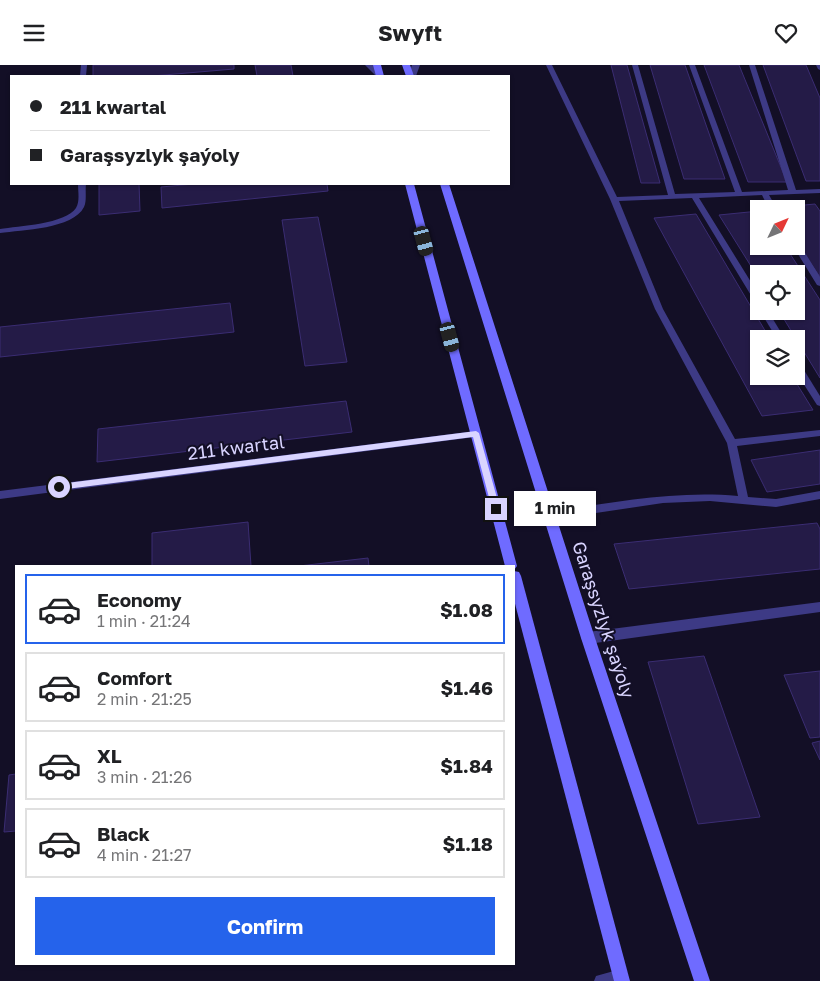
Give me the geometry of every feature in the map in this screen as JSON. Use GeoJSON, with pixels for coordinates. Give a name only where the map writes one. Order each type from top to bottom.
{"type":"FeatureCollection","features":[{"type":"Feature","properties":{"kind":"main road"},"geometry":{"type":"LineString","coordinates":[[377,65],[380,75]]}},
{"type":"Feature","properties":{"kind":"main road"},"geometry":{"type":"LineString","coordinates":[[409,185],[511,565]]}},
{"type":"Feature","properties":{"kind":"main road","name":"Garaşsyzlyk şaýoly"},"geometry":{"type":"LineString","coordinates":[[444,185],[588,638],[702,981]]}},
{"type":"Feature","properties":{"kind":"main road"},"geometry":{"type":"LineString","coordinates":[[515,580],[622,979]]}},
{"type":"Feature","properties":{"kind":"street"},"geometry":{"type":"LineString","coordinates":[[368,65],[380,75]]}},
{"type":"Feature","properties":{"kind":"street"},"geometry":{"type":"LineString","coordinates":[[588,638],[820,607]]}},
{"type":"Feature","properties":{"kind":"lane"},"geometry":{"type":"LineString","coordinates":[[549,65],[614,199],[659,309],[732,443],[744,501]]}},
{"type":"Feature","properties":{"kind":"lane"},"geometry":{"type":"LineString","coordinates":[[635,65],[672,197]]}},
{"type":"Feature","properties":{"kind":"lane"},"geometry":{"type":"LineString","coordinates":[[692,65],[740,195]]}},
{"type":"Feature","properties":{"kind":"lane"},"geometry":{"type":"LineString","coordinates":[[752,65],[793,193]]}},
{"type":"Feature","properties":{"kind":"lane"},"geometry":{"type":"LineString","coordinates":[[0,231],[66,221],[75,215],[80,207],[82,185]]}},
{"type":"Feature","properties":{"kind":"lane"},"geometry":{"type":"LineString","coordinates":[[614,199],[820,191]]}},
{"type":"Feature","properties":{"kind":"lane"},"geometry":{"type":"LineString","coordinates":[[764,193],[768,200]]}},
{"type":"Feature","properties":{"kind":"lane"},"geometry":{"type":"LineString","coordinates":[[694,196],[750,287]]}},
{"type":"Feature","properties":{"kind":"lane"},"geometry":{"type":"LineString","coordinates":[[802,255],[820,283]]}},
{"type":"Feature","properties":{"kind":"lane"},"geometry":{"type":"LineString","coordinates":[[805,379],[820,403]]}},
{"type":"Feature","properties":{"kind":"lane","name":"211 kwartal"},"geometry":{"type":"LineString","coordinates":[[0,495],[476,433]]}},
{"type":"Feature","properties":{"kind":"lane"},"geometry":{"type":"LineString","coordinates":[[732,443],[820,433]]}},
{"type":"Feature","properties":{"kind":"lane"},"geometry":{"type":"LineString","coordinates":[[550,516],[664,499],[710,497],[776,503],[820,495]]}},
{"type":"Feature","properties":{"kind":"lane"},"geometry":{"type":"LineString","coordinates":[[601,981],[622,979]]}},
{"type":"Feature","properties":{"kind":"building"},"geometry":{"type":"Polygon","coordinates":[[[93,65],[234,65],[234,69],[164,75],[93,75],[93,65]]]}},
{"type":"Feature","properties":{"kind":"building"},"geometry":{"type":"Polygon","coordinates":[[[255,65],[291,65],[293,75],[257,75],[255,65]]]}},
{"type":"Feature","properties":{"kind":"building"},"geometry":{"type":"Polygon","coordinates":[[[611,65],[627,65],[660,183],[641,183],[611,65]]]}},
{"type":"Feature","properties":{"kind":"building"},"geometry":{"type":"Polygon","coordinates":[[[650,65],[685,65],[725,179],[684,179],[650,65]]]}},
{"type":"Feature","properties":{"kind":"building"},"geometry":{"type":"Polygon","coordinates":[[[704,65],[739,65],[787,182],[748,182],[704,65]]]}},
{"type":"Feature","properties":{"kind":"building"},"geometry":{"type":"Polygon","coordinates":[[[763,65],[806,65],[820,98],[820,181],[806,181],[763,65]]]}},
{"type":"Feature","properties":{"kind":"building"},"geometry":{"type":"Polygon","coordinates":[[[99,185],[139,185],[140,211],[99,215],[99,185]]]}},
{"type":"Feature","properties":{"kind":"building"},"geometry":{"type":"Polygon","coordinates":[[[183,185],[327,185],[328,191],[162,208],[161,187],[183,185]]]}},
{"type":"Feature","properties":{"kind":"building"},"geometry":{"type":"Polygon","coordinates":[[[815,204],[820,211],[820,277],[805,255],[805,205],[815,204]]]}},
{"type":"Feature","properties":{"kind":"building"},"geometry":{"type":"Polygon","coordinates":[[[750,212],[750,255],[791,255],[797,265],[750,265],[719,215],[750,212]]]}},
{"type":"Feature","properties":{"kind":"building"},"geometry":{"type":"Polygon","coordinates":[[[696,214],[750,305],[750,320],[759,320],[765,330],[750,330],[750,385],[798,385],[813,410],[762,416],[654,218],[696,214]]]}},
{"type":"Feature","properties":{"kind":"building"},"geometry":{"type":"Polygon","coordinates":[[[318,217],[347,362],[305,366],[282,220],[318,217]]]}},
{"type":"Feature","properties":{"kind":"building"},"geometry":{"type":"Polygon","coordinates":[[[805,277],[820,300],[820,378],[805,353],[805,330],[791,330],[785,320],[805,320],[805,277]]]}},
{"type":"Feature","properties":{"kind":"building"},"geometry":{"type":"Polygon","coordinates":[[[230,303],[234,332],[0,357],[0,327],[230,303]]]}},
{"type":"Feature","properties":{"kind":"building"},"geometry":{"type":"Polygon","coordinates":[[[346,401],[352,432],[97,462],[98,429],[346,401]]]}},
{"type":"Feature","properties":{"kind":"building"},"geometry":{"type":"Polygon","coordinates":[[[820,450],[820,484],[767,492],[751,460],[820,450]]]}},
{"type":"Feature","properties":{"kind":"building"},"geometry":{"type":"Polygon","coordinates":[[[248,522],[251,565],[152,565],[152,533],[248,522]]]}},
{"type":"Feature","properties":{"kind":"building"},"geometry":{"type":"Polygon","coordinates":[[[817,523],[820,529],[820,569],[629,589],[614,544],[817,523]]]}},
{"type":"Feature","properties":{"kind":"building"},"geometry":{"type":"Polygon","coordinates":[[[368,558],[369,565],[308,565],[368,558]]]}},
{"type":"Feature","properties":{"kind":"building"},"geometry":{"type":"Polygon","coordinates":[[[704,656],[760,817],[698,824],[648,662],[704,656]]]}},
{"type":"Feature","properties":{"kind":"building"},"geometry":{"type":"Polygon","coordinates":[[[820,671],[820,737],[810,738],[784,675],[820,671]]]}},
{"type":"Feature","properties":{"kind":"building"},"geometry":{"type":"Polygon","coordinates":[[[820,741],[820,760],[812,743],[820,741]]]}},
{"type":"Feature","properties":{"kind":"building"},"geometry":{"type":"Polygon","coordinates":[[[15,774],[15,831],[4,832],[9,775],[15,774]]]}},
{"type":"Feature","properties":{"kind":"route"},"geometry":{"type":"LineString","coordinates":[[59,487],[476,433],[496,509]]}}]}
